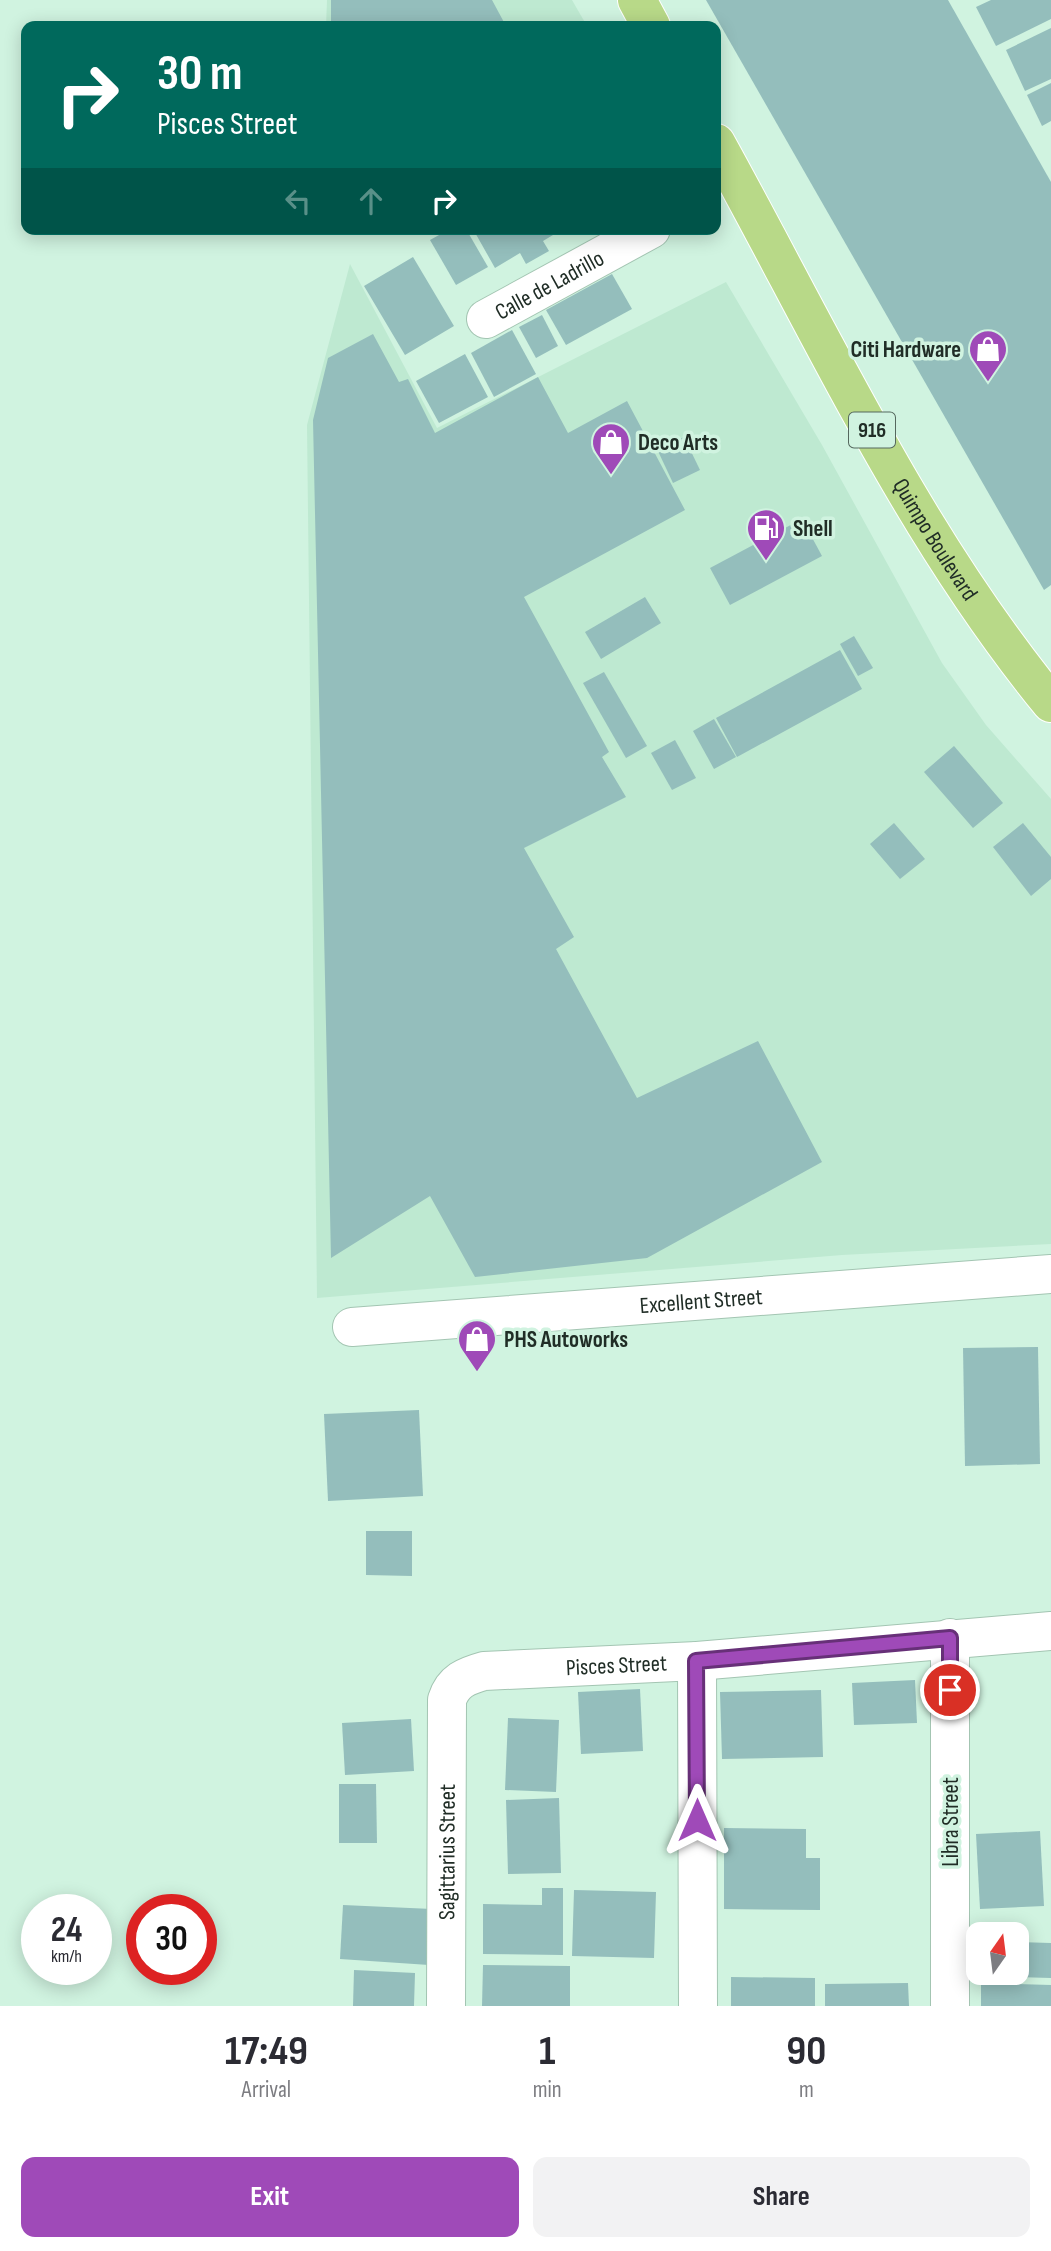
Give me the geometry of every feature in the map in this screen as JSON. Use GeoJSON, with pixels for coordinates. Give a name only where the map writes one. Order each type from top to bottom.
{"type":"FeatureCollection","features":[{"type":"Feature","properties":{"kind":"main road"},"geometry":{"type":"LineString","coordinates":[[637,0],[648,21]]}},
{"type":"Feature","properties":{"kind":"main road","name":"Quimpo Boulevard"},"geometry":{"type":"LineString","coordinates":[[721,163],[727,188],[934,540],[993,631],[1051,704]]}},
{"type":"Feature","properties":{"kind":"street","name":"Calle de Ladrillo"},"geometry":{"type":"LineString","coordinates":[[485,319],[640,235]]}},
{"type":"Feature","properties":{"kind":"street","name":"Excellent Street"},"geometry":{"type":"LineString","coordinates":[[352,1327],[1051,1274]]}},
{"type":"Feature","properties":{"kind":"street","name":"Pisces Street"},"geometry":{"type":"LineString","coordinates":[[447,1700],[451,1688],[464,1677],[484,1671],[696,1661],[1051,1631]]}},
{"type":"Feature","properties":{"kind":"street","name":"Libra Street"},"geometry":{"type":"LineString","coordinates":[[950,1638],[950,2006]]}},
{"type":"Feature","properties":{"kind":"street"},"geometry":{"type":"LineString","coordinates":[[696,1661],[698,2006]]}},
{"type":"Feature","properties":{"kind":"street","name":"Sagittarius Street"},"geometry":{"type":"LineString","coordinates":[[446,2006],[447,1700]]}},
{"type":"Feature","properties":{"kind":"shaded area"},"geometry":{"type":"Polygon","coordinates":[[[327,0],[572,0],[584,21],[326,21],[327,0]]]}},
{"type":"Feature","properties":{"kind":"shaded area"},"geometry":{"type":"Polygon","coordinates":[[[350,264],[437,428],[726,282],[822,445],[942,663],[986,725],[1051,799],[1051,1244],[842,1255],[317,1298],[307,425],[350,264]]]}},
{"type":"Feature","properties":{"kind":"building"},"geometry":{"type":"Polygon","coordinates":[[[331,0],[492,0],[503,21],[331,21],[331,0]]]}},
{"type":"Feature","properties":{"kind":"building","name":"Citi Hardware"},"geometry":{"type":"Polygon","coordinates":[[[706,0],[948,0],[1051,182],[1051,585],[1044,590],[721,26],[721,21],[718,21],[706,0]]]}},
{"type":"Feature","properties":{"kind":"building"},"geometry":{"type":"Polygon","coordinates":[[[991,0],[1051,0],[1051,19],[996,46],[976,7],[991,0]]]}},
{"type":"Feature","properties":{"kind":"building"},"geometry":{"type":"Polygon","coordinates":[[[1051,28],[1051,79],[1025,91],[1006,50],[1051,28]]]}},
{"type":"Feature","properties":{"kind":"building"},"geometry":{"type":"Polygon","coordinates":[[[1051,83],[1051,121],[1042,126],[1027,95],[1051,83]]]}},
{"type":"Feature","properties":{"kind":"building"},"geometry":{"type":"Polygon","coordinates":[[[439,235],[469,235],[488,267],[456,285],[430,240],[439,235]]]}},
{"type":"Feature","properties":{"kind":"building"},"geometry":{"type":"Polygon","coordinates":[[[476,235],[553,235],[543,241],[549,251],[526,264],[520,253],[495,268],[476,235]]]}},
{"type":"Feature","properties":{"kind":"building"},"geometry":{"type":"Polygon","coordinates":[[[413,257],[454,326],[405,355],[364,286],[413,257]]]}},
{"type":"Feature","properties":{"kind":"building"},"geometry":{"type":"Polygon","coordinates":[[[612,274],[632,309],[566,345],[546,310],[612,274]]]}},
{"type":"Feature","properties":{"kind":"building"},"geometry":{"type":"Polygon","coordinates":[[[542,315],[558,346],[536,358],[519,327],[542,315]]]}},
{"type":"Feature","properties":{"kind":"building"},"geometry":{"type":"Polygon","coordinates":[[[512,330],[536,374],[494,397],[471,353],[512,330]]]}},
{"type":"Feature","properties":{"kind":"building"},"geometry":{"type":"Polygon","coordinates":[[[373,334],[399,382],[408,379],[435,433],[538,377],[568,433],[627,401],[685,510],[524,597],[609,752],[602,757],[626,797],[524,848],[574,937],[556,949],[637,1098],[758,1041],[822,1162],[647,1258],[475,1277],[430,1196],[331,1258],[313,420],[328,358],[373,334]]]}},
{"type":"Feature","properties":{"kind":"building"},"geometry":{"type":"Polygon","coordinates":[[[465,354],[488,397],[439,423],[416,381],[465,354]]]}},
{"type":"Feature","properties":{"kind":"building"},"geometry":{"type":"Polygon","coordinates":[[[684,437],[700,470],[673,483],[657,449],[684,437]]]}},
{"type":"Feature","properties":{"kind":"building","name":"Shell"},"geometry":{"type":"Polygon","coordinates":[[[802,519],[822,556],[730,605],[710,568],[802,519]]]}},
{"type":"Feature","properties":{"kind":"building"},"geometry":{"type":"Polygon","coordinates":[[[645,597],[661,623],[601,659],[585,632],[645,597]]]}},
{"type":"Feature","properties":{"kind":"building"},"geometry":{"type":"Polygon","coordinates":[[[854,636],[873,668],[858,676],[840,644],[854,636]]]}},
{"type":"Feature","properties":{"kind":"building"},"geometry":{"type":"Polygon","coordinates":[[[840,650],[862,689],[737,757],[716,718],[840,650]]]}},
{"type":"Feature","properties":{"kind":"building"},"geometry":{"type":"Polygon","coordinates":[[[604,672],[647,746],[626,758],[583,683],[604,672]]]}},
{"type":"Feature","properties":{"kind":"building"},"geometry":{"type":"Polygon","coordinates":[[[714,719],[736,757],[714,769],[693,731],[714,719]]]}},
{"type":"Feature","properties":{"kind":"building"},"geometry":{"type":"Polygon","coordinates":[[[675,740],[696,778],[672,790],[651,753],[675,740]]]}},
{"type":"Feature","properties":{"kind":"building"},"geometry":{"type":"Polygon","coordinates":[[[954,746],[1003,803],[973,828],[924,772],[954,746]]]}},
{"type":"Feature","properties":{"kind":"building"},"geometry":{"type":"Polygon","coordinates":[[[894,823],[925,859],[900,879],[870,844],[894,823]]]}},
{"type":"Feature","properties":{"kind":"building"},"geometry":{"type":"Polygon","coordinates":[[[1023,823],[1051,857],[1051,879],[1031,896],[993,847],[1023,823]]]}},
{"type":"Feature","properties":{"kind":"building"},"geometry":{"type":"Polygon","coordinates":[[[1038,1347],[1040,1464],[965,1466],[963,1348],[1038,1347]]]}},
{"type":"Feature","properties":{"kind":"building"},"geometry":{"type":"Polygon","coordinates":[[[419,1410],[423,1496],[328,1501],[324,1414],[419,1410]]]}},
{"type":"Feature","properties":{"kind":"building"},"geometry":{"type":"Polygon","coordinates":[[[366,1531],[412,1531],[412,1576],[366,1575],[366,1531]]]}},
{"type":"Feature","properties":{"kind":"building"},"geometry":{"type":"Polygon","coordinates":[[[915,1680],[917,1723],[854,1725],[852,1683],[915,1680]]]}},
{"type":"Feature","properties":{"kind":"building"},"geometry":{"type":"Polygon","coordinates":[[[640,1689],[643,1751],[581,1754],[578,1692],[640,1689]]]}},
{"type":"Feature","properties":{"kind":"building"},"geometry":{"type":"Polygon","coordinates":[[[821,1690],[823,1757],[722,1759],[720,1692],[821,1690]]]}},
{"type":"Feature","properties":{"kind":"building"},"geometry":{"type":"Polygon","coordinates":[[[508,1718],[559,1720],[556,1792],[505,1790],[508,1718]]]}},
{"type":"Feature","properties":{"kind":"building"},"geometry":{"type":"Polygon","coordinates":[[[411,1719],[414,1771],[345,1775],[342,1723],[411,1719]]]}},
{"type":"Feature","properties":{"kind":"building"},"geometry":{"type":"Polygon","coordinates":[[[339,1784],[376,1784],[377,1843],[339,1843],[339,1784]]]}},
{"type":"Feature","properties":{"kind":"building"},"geometry":{"type":"Polygon","coordinates":[[[559,1798],[561,1873],[508,1874],[506,1800],[559,1798]]]}},
{"type":"Feature","properties":{"kind":"building"},"geometry":{"type":"Polygon","coordinates":[[[724,1828],[806,1829],[806,1858],[820,1858],[820,1910],[724,1909],[724,1828]]]}},
{"type":"Feature","properties":{"kind":"building"},"geometry":{"type":"Polygon","coordinates":[[[1040,1831],[1044,1906],[980,1909],[976,1834],[1040,1831]]]}},
{"type":"Feature","properties":{"kind":"building"},"geometry":{"type":"Polygon","coordinates":[[[542,1888],[563,1888],[563,1955],[483,1954],[483,1904],[542,1905],[542,1888]]]}},
{"type":"Feature","properties":{"kind":"building"},"geometry":{"type":"Polygon","coordinates":[[[574,1890],[656,1892],[654,1958],[572,1956],[574,1890]]]}},
{"type":"Feature","properties":{"kind":"building"},"geometry":{"type":"Polygon","coordinates":[[[343,1905],[432,1909],[429,1965],[340,1959],[343,1905]]]}},
{"type":"Feature","properties":{"kind":"building"},"geometry":{"type":"Polygon","coordinates":[[[1029,1942],[1051,1943],[1051,1978],[1029,1977],[1029,1942]]]}},
{"type":"Feature","properties":{"kind":"building"},"geometry":{"type":"Polygon","coordinates":[[[962,1951],[966,1951],[966,1975],[962,1975],[962,1951]]]}},
{"type":"Feature","properties":{"kind":"building"},"geometry":{"type":"Polygon","coordinates":[[[483,1965],[570,1966],[570,2006],[482,2006],[483,1965]]]}},
{"type":"Feature","properties":{"kind":"building"},"geometry":{"type":"Polygon","coordinates":[[[354,1970],[415,1973],[414,2006],[353,2006],[354,1970]]]}},
{"type":"Feature","properties":{"kind":"building"},"geometry":{"type":"Polygon","coordinates":[[[731,1977],[815,1978],[815,2006],[731,2006],[731,1977]]]}},
{"type":"Feature","properties":{"kind":"building"},"geometry":{"type":"Polygon","coordinates":[[[908,1983],[909,2006],[825,2006],[825,1984],[908,1983]]]}},
{"type":"Feature","properties":{"kind":"building"},"geometry":{"type":"Polygon","coordinates":[[[981,1985],[1051,1985],[1051,2006],[981,2006],[981,1985]]]}},
{"type":"Feature","properties":{"kind":"place","name":"Citi Hardware"},"geometry":{"type":"Point","coordinates":[988,383]}},
{"type":"Feature","properties":{"kind":"place","name":"Deco Arts"},"geometry":{"type":"Point","coordinates":[611,476]}},
{"type":"Feature","properties":{"kind":"place","name":"Shell"},"geometry":{"type":"Point","coordinates":[766,562]}},
{"type":"Feature","properties":{"kind":"place","name":"PHS Autoworks"},"geometry":{"type":"Point","coordinates":[477,1373]}},
{"type":"Feature","properties":{"kind":"route"},"geometry":{"type":"LineString","coordinates":[[697,1820],[696,1661],[950,1638],[950,1690]]}}]}
